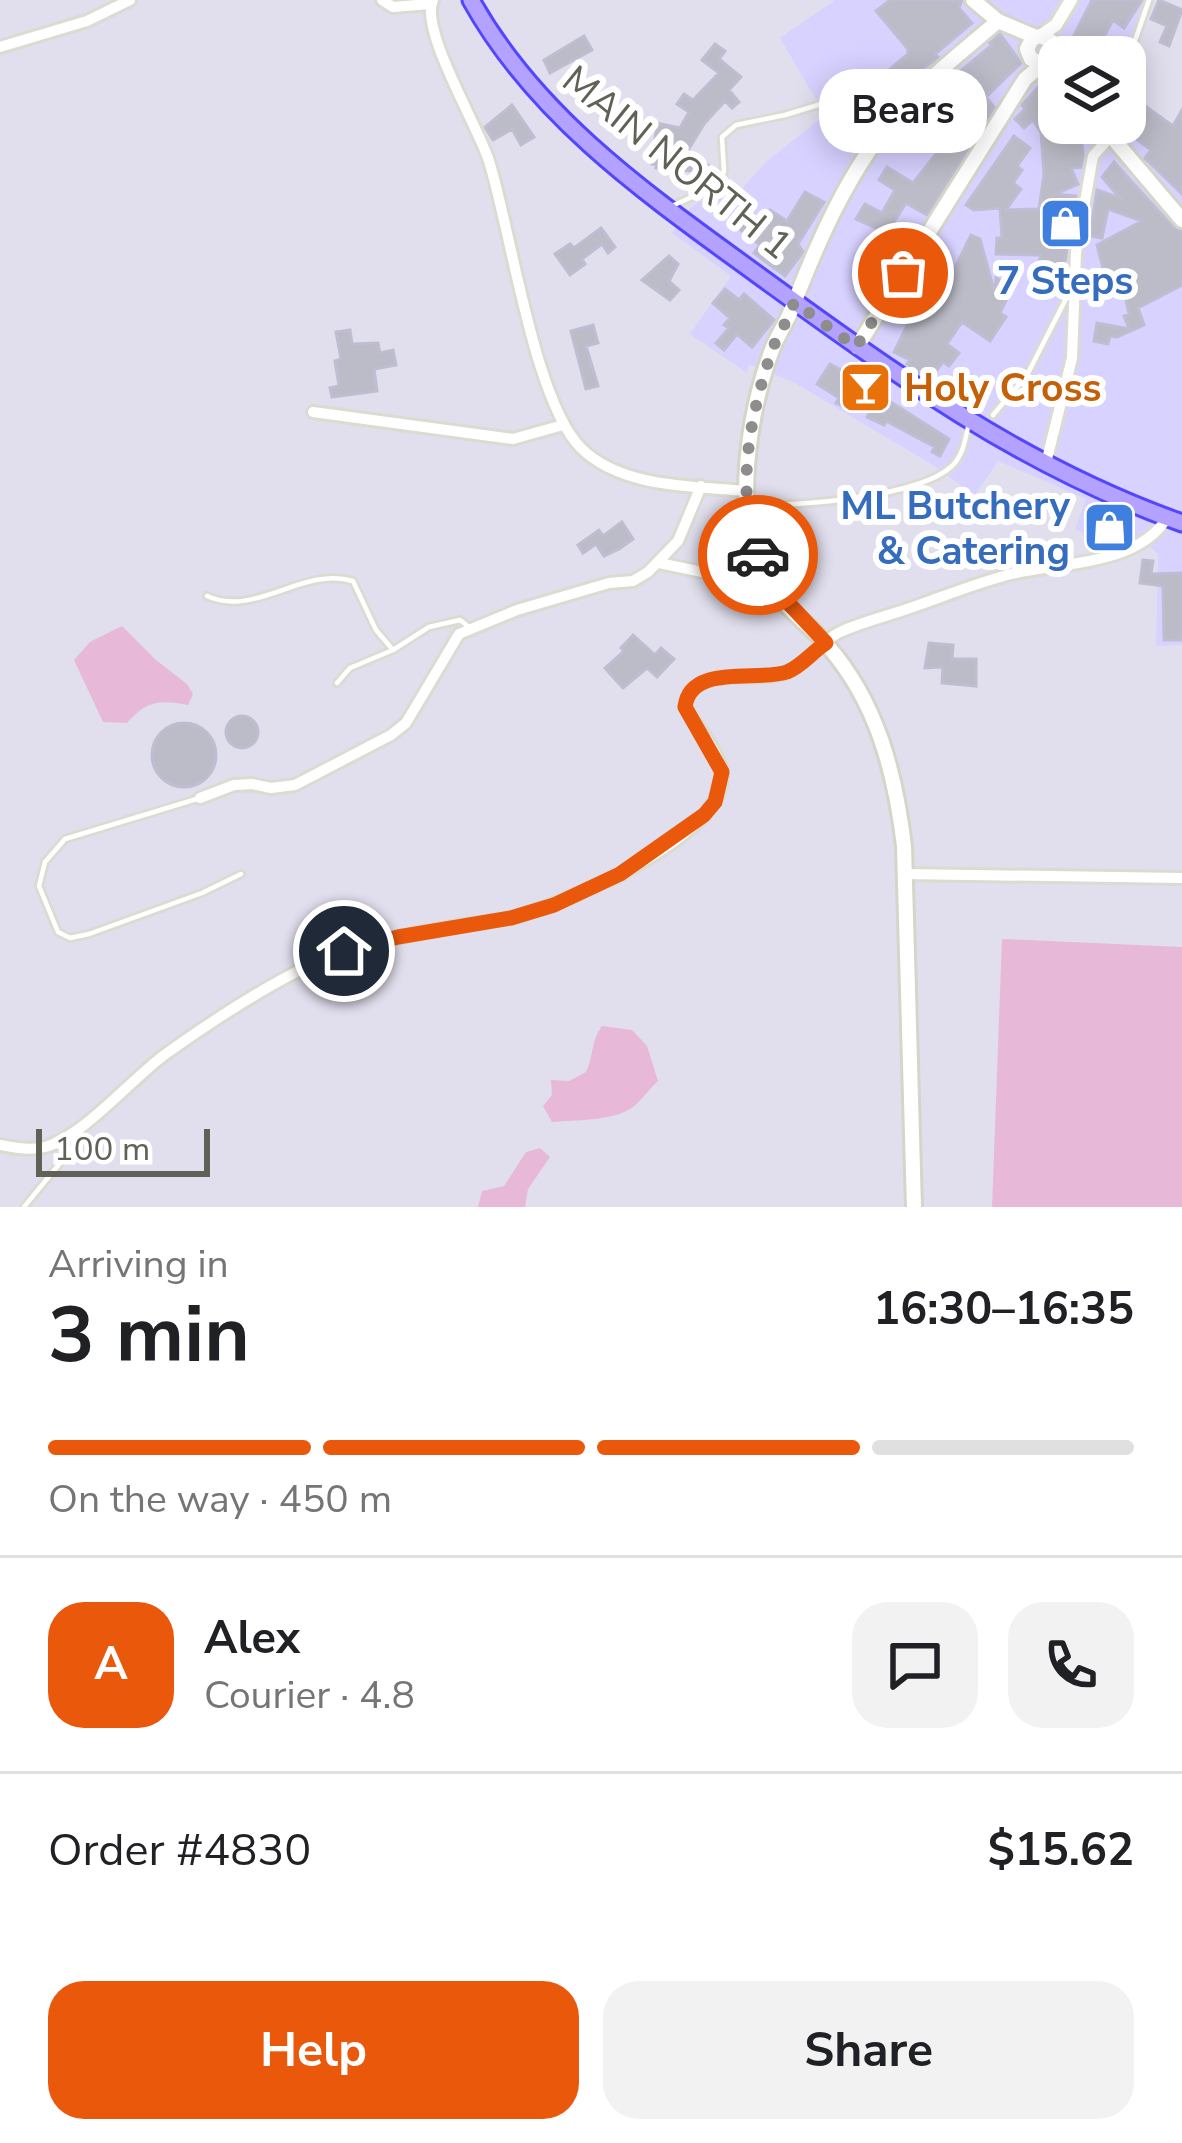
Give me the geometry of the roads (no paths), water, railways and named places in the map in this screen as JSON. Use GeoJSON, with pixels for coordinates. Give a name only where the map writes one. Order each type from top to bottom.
{"type":"FeatureCollection","features":[{"type":"Feature","properties":{"kind":"main road","name":"MAIN NORTH 1"},"geometry":{"type":"LineString","coordinates":[[471,0],[496,40],[554,112],[668,209],[969,424],[1174,520]]}},
{"type":"Feature","properties":{"kind":"main road"},"geometry":{"type":"LineString","coordinates":[[973,0],[1038,49]]}},
{"type":"Feature","properties":{"kind":"main road"},"geometry":{"type":"LineString","coordinates":[[914,1207],[898,796],[863,693],[826,643],[763,576],[748,522],[747,498],[754,414],[772,348],[845,186],[891,120],[998,22]]}},
{"type":"Feature","properties":{"kind":"main road"},"geometry":{"type":"LineString","coordinates":[[856,347],[1038,58]]}},
{"type":"Feature","properties":{"kind":"main road"},"geometry":{"type":"LineString","coordinates":[[1118,144],[1182,220]]}},
{"type":"Feature","properties":{"kind":"street"},"geometry":{"type":"LineString","coordinates":[[0,47],[87,21],[130,0]]}},
{"type":"Feature","properties":{"kind":"street"},"geometry":{"type":"LineString","coordinates":[[382,0],[394,8],[431,2],[435,34],[489,160],[531,326],[563,425],[592,459],[623,475],[747,498]]}},
{"type":"Feature","properties":{"kind":"street"},"geometry":{"type":"LineString","coordinates":[[1050,36],[1071,0]]}},
{"type":"Feature","properties":{"kind":"street"},"geometry":{"type":"LineString","coordinates":[[1046,463],[1072,358],[1076,252],[1098,144]]}},
{"type":"Feature","properties":{"kind":"street"},"geometry":{"type":"LineString","coordinates":[[313,412],[513,440],[563,425]]}},
{"type":"Feature","properties":{"kind":"street"},"geometry":{"type":"LineString","coordinates":[[200,798],[234,785],[295,785],[391,735],[406,723],[459,634],[540,603],[633,581],[678,542],[700,486]]}},
{"type":"Feature","properties":{"kind":"street"},"geometry":{"type":"LineString","coordinates":[[0,1145],[43,1148],[72,1133],[164,1055],[297,971],[344,951],[398,937],[511,918],[554,905],[592,890],[653,854],[704,815],[720,788],[718,762],[685,707],[686,697],[699,685],[724,677],[781,674],[836,634],[1008,575],[1112,553],[1155,537],[1174,520]]}},
{"type":"Feature","properties":{"kind":"street"},"geometry":{"type":"LineString","coordinates":[[659,563],[736,579],[763,576]]}},
{"type":"Feature","properties":{"kind":"street"},"geometry":{"type":"LineString","coordinates":[[903,874],[1182,878]]}},
{"type":"Feature","properties":{"kind":"lane"},"geometry":{"type":"LineString","coordinates":[[1137,36],[1149,0]]}},
{"type":"Feature","properties":{"kind":"lane"},"geometry":{"type":"LineString","coordinates":[[668,209],[719,184],[724,171],[722,136],[736,124],[861,92],[891,120]]}},
{"type":"Feature","properties":{"kind":"lane"},"geometry":{"type":"LineString","coordinates":[[993,415],[1027,375],[1074,285]]}},
{"type":"Feature","properties":{"kind":"lane"},"geometry":{"type":"LineString","coordinates":[[747,498],[791,506],[855,497],[938,476],[961,455],[969,424]]}},
{"type":"Feature","properties":{"kind":"lane"},"geometry":{"type":"LineString","coordinates":[[207,596],[230,603],[251,601],[295,583],[353,580],[376,630],[393,650]]}},
{"type":"Feature","properties":{"kind":"lane"},"geometry":{"type":"LineString","coordinates":[[337,682],[350,668],[430,627],[460,620],[470,629]]}},
{"type":"Feature","properties":{"kind":"lane"},"geometry":{"type":"LineString","coordinates":[[200,798],[65,839],[45,862],[39,886],[58,932],[70,938],[89,934],[241,874]]}},
{"type":"Feature","properties":{"kind":"lane"},"geometry":{"type":"LineString","coordinates":[[24,1207],[74,1147],[72,1133]]}},
{"type":"Feature","properties":{"kind":"place","name":"7 Steps"},"geometry":{"type":"Point","coordinates":[1065,224]}},
{"type":"Feature","properties":{"kind":"place","name":"Bears"},"geometry":{"type":"Point","coordinates":[903,273]}},
{"type":"Feature","properties":{"kind":"place","name":"Holy Cross"},"geometry":{"type":"Point","coordinates":[865,388]}},
{"type":"Feature","properties":{"kind":"place","name":"ML Butchery & Catering"},"geometry":{"type":"Point","coordinates":[1109,528]}}]}
